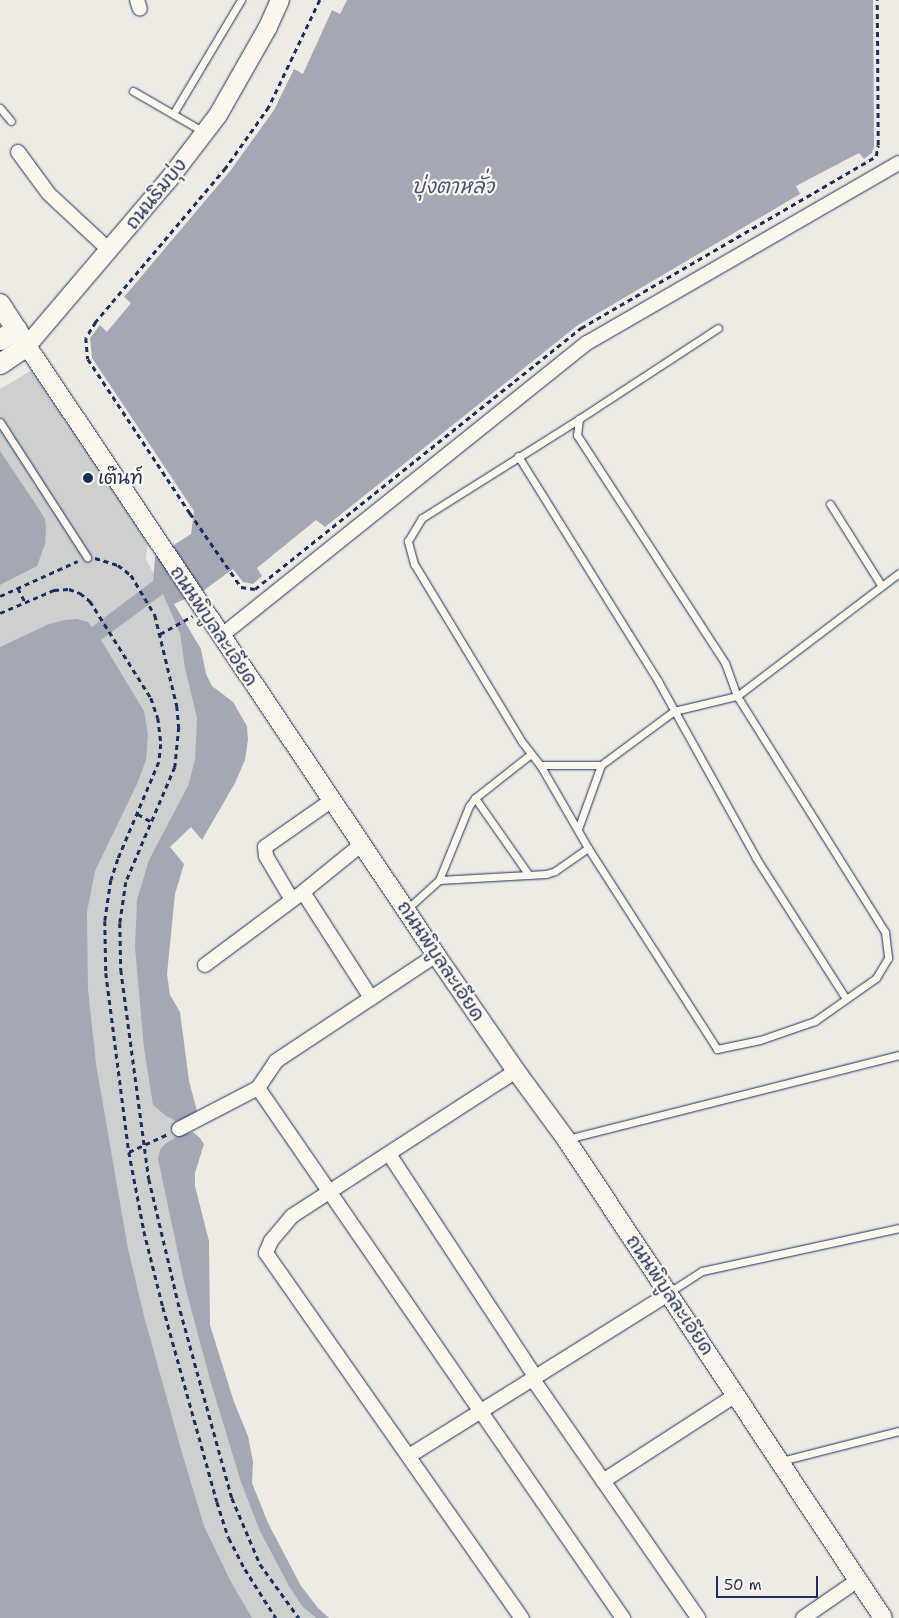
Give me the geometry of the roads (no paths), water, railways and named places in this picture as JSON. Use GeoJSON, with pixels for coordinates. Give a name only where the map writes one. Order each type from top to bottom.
{"type":"FeatureCollection","features":[{"type":"Feature","properties":{"kind":"main road","name":"ถนนพิบูลละเอียด"},"geometry":{"type":"LineString","coordinates":[[0,304],[22,337]]}},
{"type":"Feature","properties":{"kind":"main road","name":"ถนนริมบุ่ง"},"geometry":{"type":"LineString","coordinates":[[0,340],[22,337]]}},
{"type":"Feature","properties":{"kind":"main road","name":"ถนนริมบุ่ง"},"geometry":{"type":"LineString","coordinates":[[0,364],[22,337]]}},
{"type":"Feature","properties":{"kind":"street","name":"ถนนริมบุ่ง"},"geometry":{"type":"LineString","coordinates":[[22,337],[109,250],[205,132],[218,115],[268,27],[280,0]]}},
{"type":"Feature","properties":{"kind":"street"},"geometry":{"type":"LineString","coordinates":[[18,152],[49,194],[109,250]]}},
{"type":"Feature","properties":{"kind":"street"},"geometry":{"type":"LineString","coordinates":[[221,636],[588,342],[899,163]]}},
{"type":"Feature","properties":{"kind":"street","name":"ถนนพิบูลละเอียด"},"geometry":{"type":"LineString","coordinates":[[22,337],[195,598],[436,955],[516,1071],[566,1139],[883,1618]]}},
{"type":"Feature","properties":{"kind":"street"},"geometry":{"type":"LineString","coordinates":[[332,800],[265,847],[266,856],[298,896],[371,998]]}},
{"type":"Feature","properties":{"kind":"street"},"geometry":{"type":"LineString","coordinates":[[205,965],[298,896],[362,844]]}},
{"type":"Feature","properties":{"kind":"street"},"geometry":{"type":"LineString","coordinates":[[179,1129],[258,1088],[276,1061],[436,955]]}},
{"type":"Feature","properties":{"kind":"street"},"geometry":{"type":"LineString","coordinates":[[516,1071],[292,1216],[270,1241],[266,1252],[522,1618]]}},
{"type":"Feature","properties":{"kind":"street"},"geometry":{"type":"LineString","coordinates":[[258,1088],[623,1618]]}},
{"type":"Feature","properties":{"kind":"street"},"geometry":{"type":"LineString","coordinates":[[389,1154],[603,1481],[698,1618]]}},
{"type":"Feature","properties":{"kind":"street"},"geometry":{"type":"LineString","coordinates":[[409,1456],[668,1294]]}},
{"type":"Feature","properties":{"kind":"street"},"geometry":{"type":"LineString","coordinates":[[603,1481],[736,1395]]}},
{"type":"Feature","properties":{"kind":"street"},"geometry":{"type":"LineString","coordinates":[[802,1618],[858,1580]]}},
{"type":"Feature","properties":{"kind":"lane"},"geometry":{"type":"LineString","coordinates":[[173,114],[241,0]]}},
{"type":"Feature","properties":{"kind":"lane"},"geometry":{"type":"LineString","coordinates":[[133,91],[205,132]]}},
{"type":"Feature","properties":{"kind":"lane"},"geometry":{"type":"LineString","coordinates":[[0,108],[11,121]]}},
{"type":"Feature","properties":{"kind":"lane"},"geometry":{"type":"LineString","coordinates":[[579,419],[577,436],[725,663],[737,696],[884,932],[888,958],[876,978],[815,1021],[760,1040],[717,1049],[588,848],[540,765],[531,754],[414,564],[408,541],[422,518],[718,328]]}},
{"type":"Feature","properties":{"kind":"lane"},"geometry":{"type":"LineString","coordinates":[[0,422],[87,557]]}},
{"type":"Feature","properties":{"kind":"lane"},"geometry":{"type":"LineString","coordinates":[[518,456],[674,711],[756,858],[846,999]]}},
{"type":"Feature","properties":{"kind":"lane"},"geometry":{"type":"LineString","coordinates":[[830,504],[880,585]]}},
{"type":"Feature","properties":{"kind":"lane"},"geometry":{"type":"LineString","coordinates":[[578,830],[601,765],[674,711],[737,696],[880,585],[899,573]]}},
{"type":"Feature","properties":{"kind":"lane"},"geometry":{"type":"LineString","coordinates":[[406,909],[439,880],[469,806],[475,798],[531,754]]}},
{"type":"Feature","properties":{"kind":"lane"},"geometry":{"type":"LineString","coordinates":[[540,765],[601,765]]}},
{"type":"Feature","properties":{"kind":"lane"},"geometry":{"type":"LineString","coordinates":[[475,798],[529,875]]}},
{"type":"Feature","properties":{"kind":"lane"},"geometry":{"type":"LineString","coordinates":[[439,880],[546,874],[555,871],[588,848]]}},
{"type":"Feature","properties":{"kind":"lane"},"geometry":{"type":"LineString","coordinates":[[566,1139],[899,1055]]}},
{"type":"Feature","properties":{"kind":"lane"},"geometry":{"type":"LineString","coordinates":[[668,1294],[702,1271],[899,1228]]}},
{"type":"Feature","properties":{"kind":"lane"},"geometry":{"type":"LineString","coordinates":[[780,1462],[899,1431]]}},
{"type":"Feature","properties":{"kind":"water","name":"บุ่งตาหลั่ว"},"geometry":{"type":"Polygon","coordinates":[[[347,0],[873,0],[874,146],[872,153],[864,159],[859,153],[796,186],[800,194],[578,325],[325,527],[316,520],[257,568],[262,576],[253,584],[243,582],[233,569],[203,591],[174,604],[201,649],[206,674],[212,686],[233,702],[247,726],[248,739],[245,760],[235,783],[202,840],[191,827],[170,847],[184,864],[175,894],[167,974],[170,995],[180,1012],[189,1081],[197,1111],[190,1117],[176,1121],[166,1116],[153,1105],[144,1048],[135,947],[137,900],[149,860],[188,786],[195,760],[197,718],[185,668],[180,633],[163,594],[101,640],[144,711],[148,734],[146,760],[137,784],[95,871],[87,912],[88,989],[96,1064],[128,1249],[144,1316],[182,1453],[204,1526],[231,1582],[252,1618],[0,1618],[0,647],[49,624],[65,620],[77,619],[88,622],[92,627],[153,581],[155,557],[191,534],[194,511],[92,358],[90,338],[100,325],[107,332],[131,303],[124,297],[231,170],[274,110],[294,69],[303,74],[332,10],[340,14],[347,0]]]}},
{"type":"Feature","properties":{"kind":"water"},"geometry":{"type":"Polygon","coordinates":[[[0,451],[45,519],[46,528],[45,544],[37,566],[0,585],[0,451]]]}},
{"type":"Feature","properties":{"kind":"water"},"geometry":{"type":"Polygon","coordinates":[[[193,1132],[204,1144],[195,1173],[195,1186],[209,1241],[210,1325],[234,1402],[248,1436],[253,1462],[252,1483],[268,1523],[301,1586],[318,1608],[329,1618],[316,1618],[302,1606],[289,1586],[260,1531],[241,1482],[211,1383],[185,1286],[158,1159],[160,1150],[165,1144],[178,1136],[193,1132]]]}},
{"type":"Feature","properties":{"kind":"place","name":"เต๊นท์"},"geometry":{"type":"Point","coordinates":[88,478]}}]}
